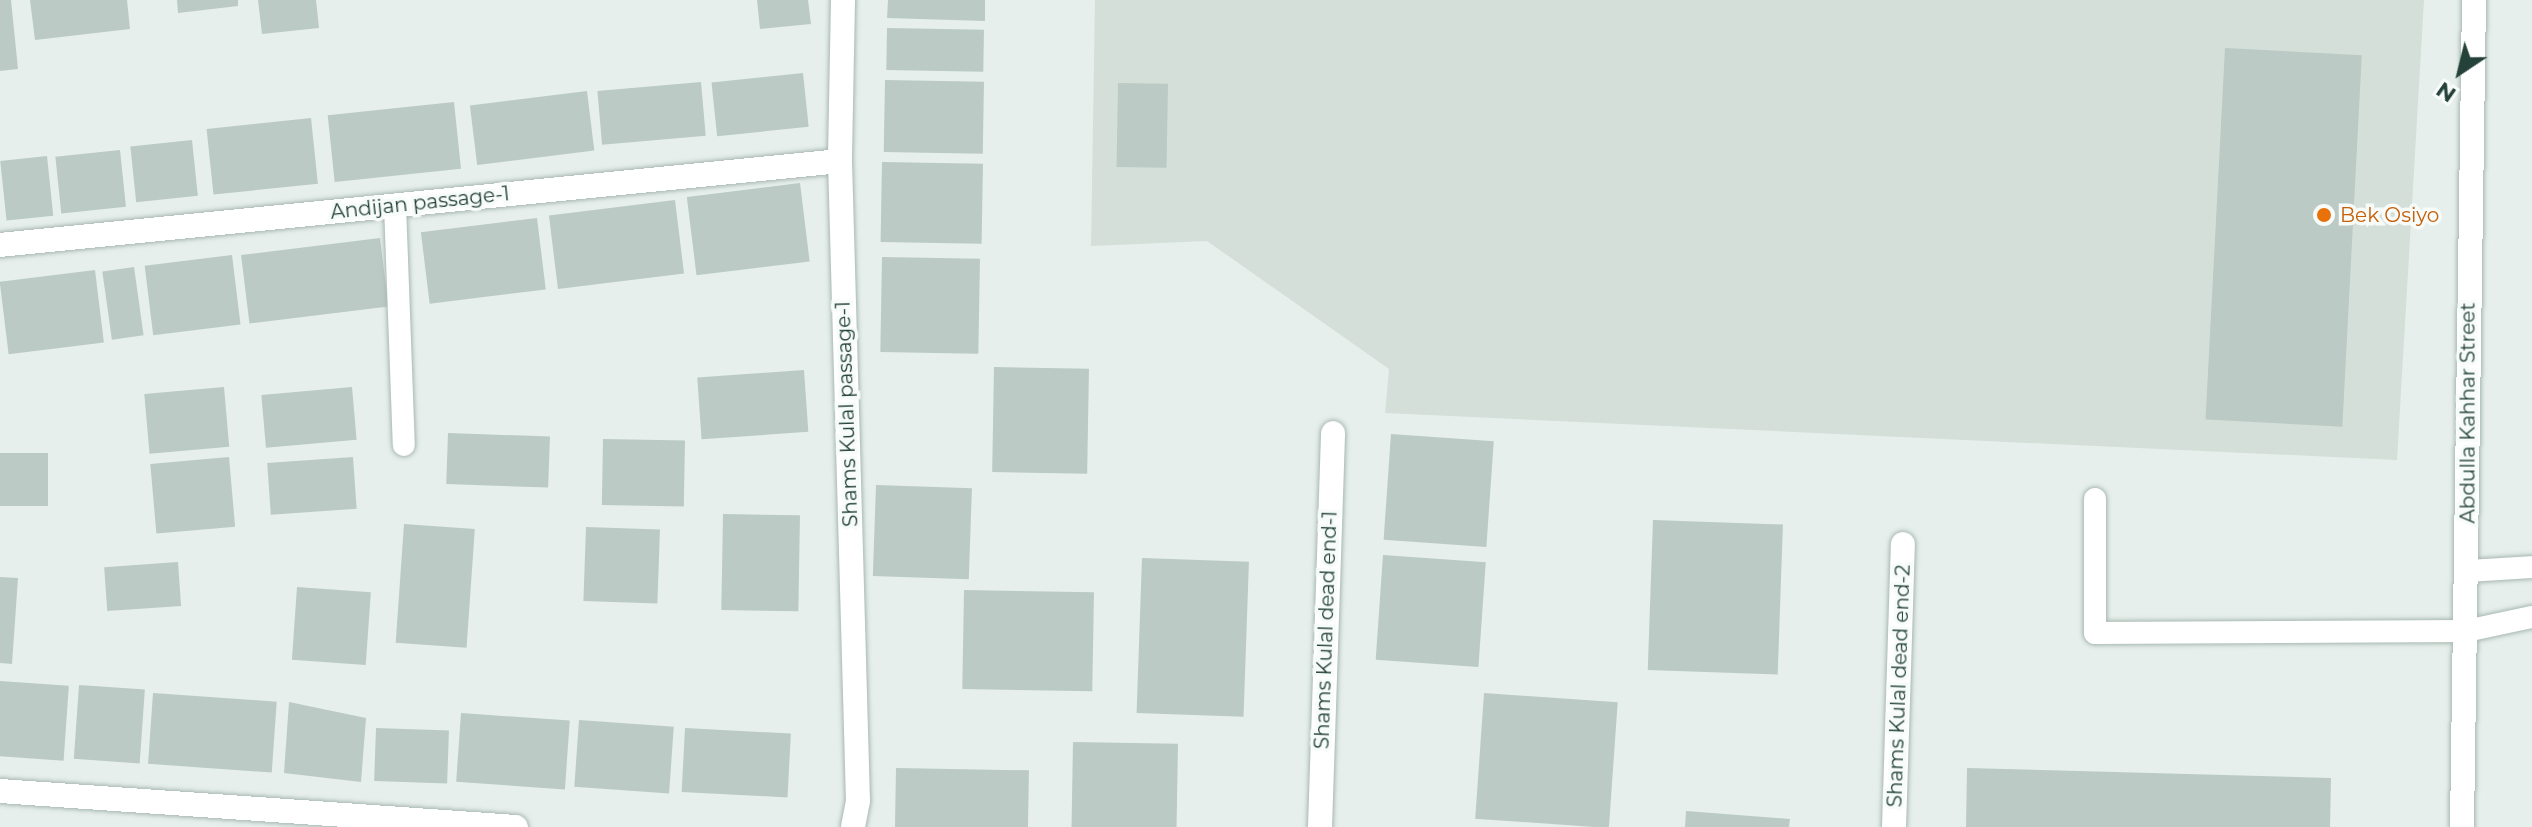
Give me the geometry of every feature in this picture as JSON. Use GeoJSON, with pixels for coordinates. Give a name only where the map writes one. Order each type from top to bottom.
{"type":"FeatureCollection","features":[{"type":"Feature","properties":{"kind":"street","name":"Shams Kulal passage-1"},"geometry":{"type":"LineString","coordinates":[[843,0],[840,161],[858,801],[853,827]]}},
{"type":"Feature","properties":{"kind":"street","name":"Abdulla Kahhar Street"},"geometry":{"type":"LineString","coordinates":[[2462,827],[2467,571],[2469,121],[2474,0]]}},
{"type":"Feature","properties":{"kind":"street","name":"Andijan passage-1"},"geometry":{"type":"LineString","coordinates":[[0,245],[840,161]]}},
{"type":"Feature","properties":{"kind":"street","name":"Shams Kulal dead end-1"},"geometry":{"type":"LineString","coordinates":[[1320,827],[1333,433]]}},
{"type":"Feature","properties":{"kind":"street","name":"Shams Kulal dead end-2"},"geometry":{"type":"LineString","coordinates":[[1894,827],[1903,544]]}},
{"type":"Feature","properties":{"kind":"street"},"geometry":{"type":"LineString","coordinates":[[0,791],[516,827]]}},
{"type":"Feature","properties":{"kind":"lane"},"geometry":{"type":"LineString","coordinates":[[395,205],[404,445]]}},
{"type":"Feature","properties":{"kind":"lane"},"geometry":{"type":"LineString","coordinates":[[2095,499],[2095,633],[2466,631],[2532,617]]}},
{"type":"Feature","properties":{"kind":"lane"},"geometry":{"type":"LineString","coordinates":[[2467,571],[2532,567]]}},
{"type":"Feature","properties":{"kind":"shaded area"},"geometry":{"type":"Polygon","coordinates":[[[1095,0],[2424,0],[2397,460],[1385,413],[1389,369],[1207,241],[1091,246],[1095,0]]]}},
{"type":"Feature","properties":{"kind":"building"},"geometry":{"type":"Polygon","coordinates":[[[0,0],[11,0],[18,69],[0,71],[0,0]]]}},
{"type":"Feature","properties":{"kind":"building"},"geometry":{"type":"Polygon","coordinates":[[[30,0],[127,0],[130,29],[35,40],[30,0]]]}},
{"type":"Feature","properties":{"kind":"building"},"geometry":{"type":"Polygon","coordinates":[[[177,0],[238,0],[238,6],[178,13],[177,0]]]}},
{"type":"Feature","properties":{"kind":"building"},"geometry":{"type":"Polygon","coordinates":[[[258,0],[316,0],[319,28],[262,34],[258,0]]]}},
{"type":"Feature","properties":{"kind":"building"},"geometry":{"type":"Polygon","coordinates":[[[757,0],[808,0],[811,24],[760,29],[757,0]]]}},
{"type":"Feature","properties":{"kind":"building"},"geometry":{"type":"Polygon","coordinates":[[[888,0],[985,0],[985,21],[887,18],[888,0]]]}},
{"type":"Feature","properties":{"kind":"building"},"geometry":{"type":"Polygon","coordinates":[[[887,28],[984,30],[983,72],[886,70],[887,28]]]}},
{"type":"Feature","properties":{"kind":"building"},"geometry":{"type":"Polygon","coordinates":[[[2225,48],[2362,55],[2342,427],[2206,419],[2225,48]]]}},
{"type":"Feature","properties":{"kind":"building"},"geometry":{"type":"Polygon","coordinates":[[[803,73],[809,127],[717,136],[712,83],[803,73]]]}},
{"type":"Feature","properties":{"kind":"building"},"geometry":{"type":"Polygon","coordinates":[[[885,80],[984,82],[983,154],[884,152],[885,80]]]}},
{"type":"Feature","properties":{"kind":"building"},"geometry":{"type":"Polygon","coordinates":[[[701,82],[706,136],[602,145],[597,91],[701,82]]]}},
{"type":"Feature","properties":{"kind":"building"},"geometry":{"type":"Polygon","coordinates":[[[1118,83],[1168,84],[1167,168],[1117,167],[1118,83]]]}},
{"type":"Feature","properties":{"kind":"building"},"geometry":{"type":"Polygon","coordinates":[[[587,91],[594,151],[477,165],[470,105],[587,91]]]}},
{"type":"Feature","properties":{"kind":"building"},"geometry":{"type":"Polygon","coordinates":[[[454,102],[461,169],[335,182],[328,115],[454,102]]]}},
{"type":"Feature","properties":{"kind":"building"},"geometry":{"type":"Polygon","coordinates":[[[311,118],[318,184],[213,195],[207,129],[311,118]]]}},
{"type":"Feature","properties":{"kind":"building"},"geometry":{"type":"Polygon","coordinates":[[[192,140],[198,196],[136,202],[130,146],[192,140]]]}},
{"type":"Feature","properties":{"kind":"building"},"geometry":{"type":"Polygon","coordinates":[[[120,150],[126,207],[61,213],[55,157],[120,150]]]}},
{"type":"Feature","properties":{"kind":"building"},"geometry":{"type":"Polygon","coordinates":[[[47,156],[53,216],[7,221],[0,161],[47,156]]]}},
{"type":"Feature","properties":{"kind":"building"},"geometry":{"type":"Polygon","coordinates":[[[882,162],[983,164],[982,244],[881,242],[882,162]]]}},
{"type":"Feature","properties":{"kind":"building"},"geometry":{"type":"Polygon","coordinates":[[[800,183],[810,261],[696,275],[687,197],[800,183]]]}},
{"type":"Feature","properties":{"kind":"building"},"geometry":{"type":"Polygon","coordinates":[[[675,200],[684,273],[558,289],[549,215],[675,200]]]}},
{"type":"Feature","properties":{"kind":"building"},"geometry":{"type":"Polygon","coordinates":[[[537,218],[546,289],[430,304],[421,232],[537,218]]]}},
{"type":"Feature","properties":{"kind":"building"},"geometry":{"type":"Polygon","coordinates":[[[380,238],[388,306],[249,324],[241,255],[380,238]]]}},
{"type":"Feature","properties":{"kind":"building"},"geometry":{"type":"Polygon","coordinates":[[[232,255],[241,324],[153,335],[145,266],[232,255]]]}},
{"type":"Feature","properties":{"kind":"building"},"geometry":{"type":"Polygon","coordinates":[[[882,257],[980,259],[978,354],[880,352],[882,257]]]}},
{"type":"Feature","properties":{"kind":"building"},"geometry":{"type":"Polygon","coordinates":[[[134,267],[144,335],[112,340],[102,271],[134,267]]]}},
{"type":"Feature","properties":{"kind":"building"},"geometry":{"type":"Polygon","coordinates":[[[95,270],[104,342],[9,354],[0,282],[95,270]]]}},
{"type":"Feature","properties":{"kind":"building"},"geometry":{"type":"Polygon","coordinates":[[[994,367],[1089,369],[1087,474],[992,472],[994,367]]]}},
{"type":"Feature","properties":{"kind":"building"},"geometry":{"type":"Polygon","coordinates":[[[804,370],[808,432],[702,439],[697,377],[804,370]]]}},
{"type":"Feature","properties":{"kind":"building"},"geometry":{"type":"Polygon","coordinates":[[[224,387],[229,447],[150,454],[144,394],[224,387]]]}},
{"type":"Feature","properties":{"kind":"building"},"geometry":{"type":"Polygon","coordinates":[[[352,387],[357,440],[266,448],[261,395],[352,387]]]}},
{"type":"Feature","properties":{"kind":"building"},"geometry":{"type":"Polygon","coordinates":[[[448,433],[550,437],[548,488],[446,484],[448,433]]]}},
{"type":"Feature","properties":{"kind":"building"},"geometry":{"type":"Polygon","coordinates":[[[1391,434],[1494,441],[1486,547],[1384,540],[1391,434]]]}},
{"type":"Feature","properties":{"kind":"building"},"geometry":{"type":"Polygon","coordinates":[[[603,439],[685,440],[684,506],[602,505],[603,439]]]}},
{"type":"Feature","properties":{"kind":"building"},"geometry":{"type":"Polygon","coordinates":[[[0,453],[48,453],[48,506],[0,506],[0,453]]]}},
{"type":"Feature","properties":{"kind":"building"},"geometry":{"type":"Polygon","coordinates":[[[229,457],[235,527],[156,534],[150,464],[229,457]]]}},
{"type":"Feature","properties":{"kind":"building"},"geometry":{"type":"Polygon","coordinates":[[[353,457],[357,509],[271,515],[267,463],[353,457]]]}},
{"type":"Feature","properties":{"kind":"building"},"geometry":{"type":"Polygon","coordinates":[[[876,485],[972,488],[969,579],[873,576],[876,485]]]}},
{"type":"Feature","properties":{"kind":"building"},"geometry":{"type":"Polygon","coordinates":[[[723,514],[800,515],[798,611],[721,610],[723,514]]]}},
{"type":"Feature","properties":{"kind":"building"},"geometry":{"type":"Polygon","coordinates":[[[1653,520],[1783,525],[1778,674],[1648,670],[1653,520]]]}},
{"type":"Feature","properties":{"kind":"building"},"geometry":{"type":"Polygon","coordinates":[[[404,524],[475,529],[467,648],[396,643],[404,524]]]}},
{"type":"Feature","properties":{"kind":"building"},"geometry":{"type":"Polygon","coordinates":[[[586,527],[660,530],[657,604],[583,601],[586,527]]]}},
{"type":"Feature","properties":{"kind":"building"},"geometry":{"type":"Polygon","coordinates":[[[1383,555],[1486,562],[1478,667],[1376,660],[1383,555]]]}},
{"type":"Feature","properties":{"kind":"building"},"geometry":{"type":"Polygon","coordinates":[[[1142,558],[1249,562],[1244,717],[1137,713],[1142,558]]]}},
{"type":"Feature","properties":{"kind":"building"},"geometry":{"type":"Polygon","coordinates":[[[178,562],[181,606],[107,611],[104,567],[178,562]]]}},
{"type":"Feature","properties":{"kind":"building"},"geometry":{"type":"Polygon","coordinates":[[[0,577],[18,578],[12,664],[0,663],[0,577]]]}},
{"type":"Feature","properties":{"kind":"building"},"geometry":{"type":"Polygon","coordinates":[[[297,587],[371,592],[366,665],[292,660],[297,587]]]}},
{"type":"Feature","properties":{"kind":"building"},"geometry":{"type":"Polygon","coordinates":[[[964,590],[1094,592],[1092,691],[962,689],[964,590]]]}},
{"type":"Feature","properties":{"kind":"building"},"geometry":{"type":"Polygon","coordinates":[[[0,681],[69,686],[64,761],[0,756],[0,681]]]}},
{"type":"Feature","properties":{"kind":"building"},"geometry":{"type":"Polygon","coordinates":[[[79,685],[145,690],[140,763],[74,759],[79,685]]]}},
{"type":"Feature","properties":{"kind":"building"},"geometry":{"type":"Polygon","coordinates":[[[153,693],[277,702],[272,772],[148,764],[153,693]]]}},
{"type":"Feature","properties":{"kind":"building"},"geometry":{"type":"Polygon","coordinates":[[[1484,693],[1618,702],[1609,827],[1475,819],[1484,693]]]}},
{"type":"Feature","properties":{"kind":"building"},"geometry":{"type":"Polygon","coordinates":[[[289,702],[366,718],[361,782],[284,773],[289,702]]]}},
{"type":"Feature","properties":{"kind":"building"},"geometry":{"type":"Polygon","coordinates":[[[461,713],[570,721],[565,789],[456,782],[461,713]]]}},
{"type":"Feature","properties":{"kind":"building"},"geometry":{"type":"Polygon","coordinates":[[[579,720],[674,727],[669,793],[574,787],[579,720]]]}},
{"type":"Feature","properties":{"kind":"building"},"geometry":{"type":"Polygon","coordinates":[[[376,728],[449,731],[447,784],[374,781],[376,728]]]}},
{"type":"Feature","properties":{"kind":"building"},"geometry":{"type":"Polygon","coordinates":[[[685,728],[791,734],[788,797],[682,792],[685,728]]]}},
{"type":"Feature","properties":{"kind":"building"},"geometry":{"type":"Polygon","coordinates":[[[1073,742],[1178,744],[1177,827],[1072,827],[1073,742]]]}},
{"type":"Feature","properties":{"kind":"building"},"geometry":{"type":"Polygon","coordinates":[[[896,768],[1029,770],[1028,827],[895,827],[896,768]]]}},
{"type":"Feature","properties":{"kind":"building"},"geometry":{"type":"Polygon","coordinates":[[[1967,768],[2331,778],[2330,827],[1966,827],[1967,768]]]}},
{"type":"Feature","properties":{"kind":"building"},"geometry":{"type":"Polygon","coordinates":[[[1686,811],[1790,819],[1789,827],[1685,827],[1686,811]]]}},
{"type":"Feature","properties":{"kind":"place","name":"Bek Osiyo"},"geometry":{"type":"Point","coordinates":[2324,215]}}]}
